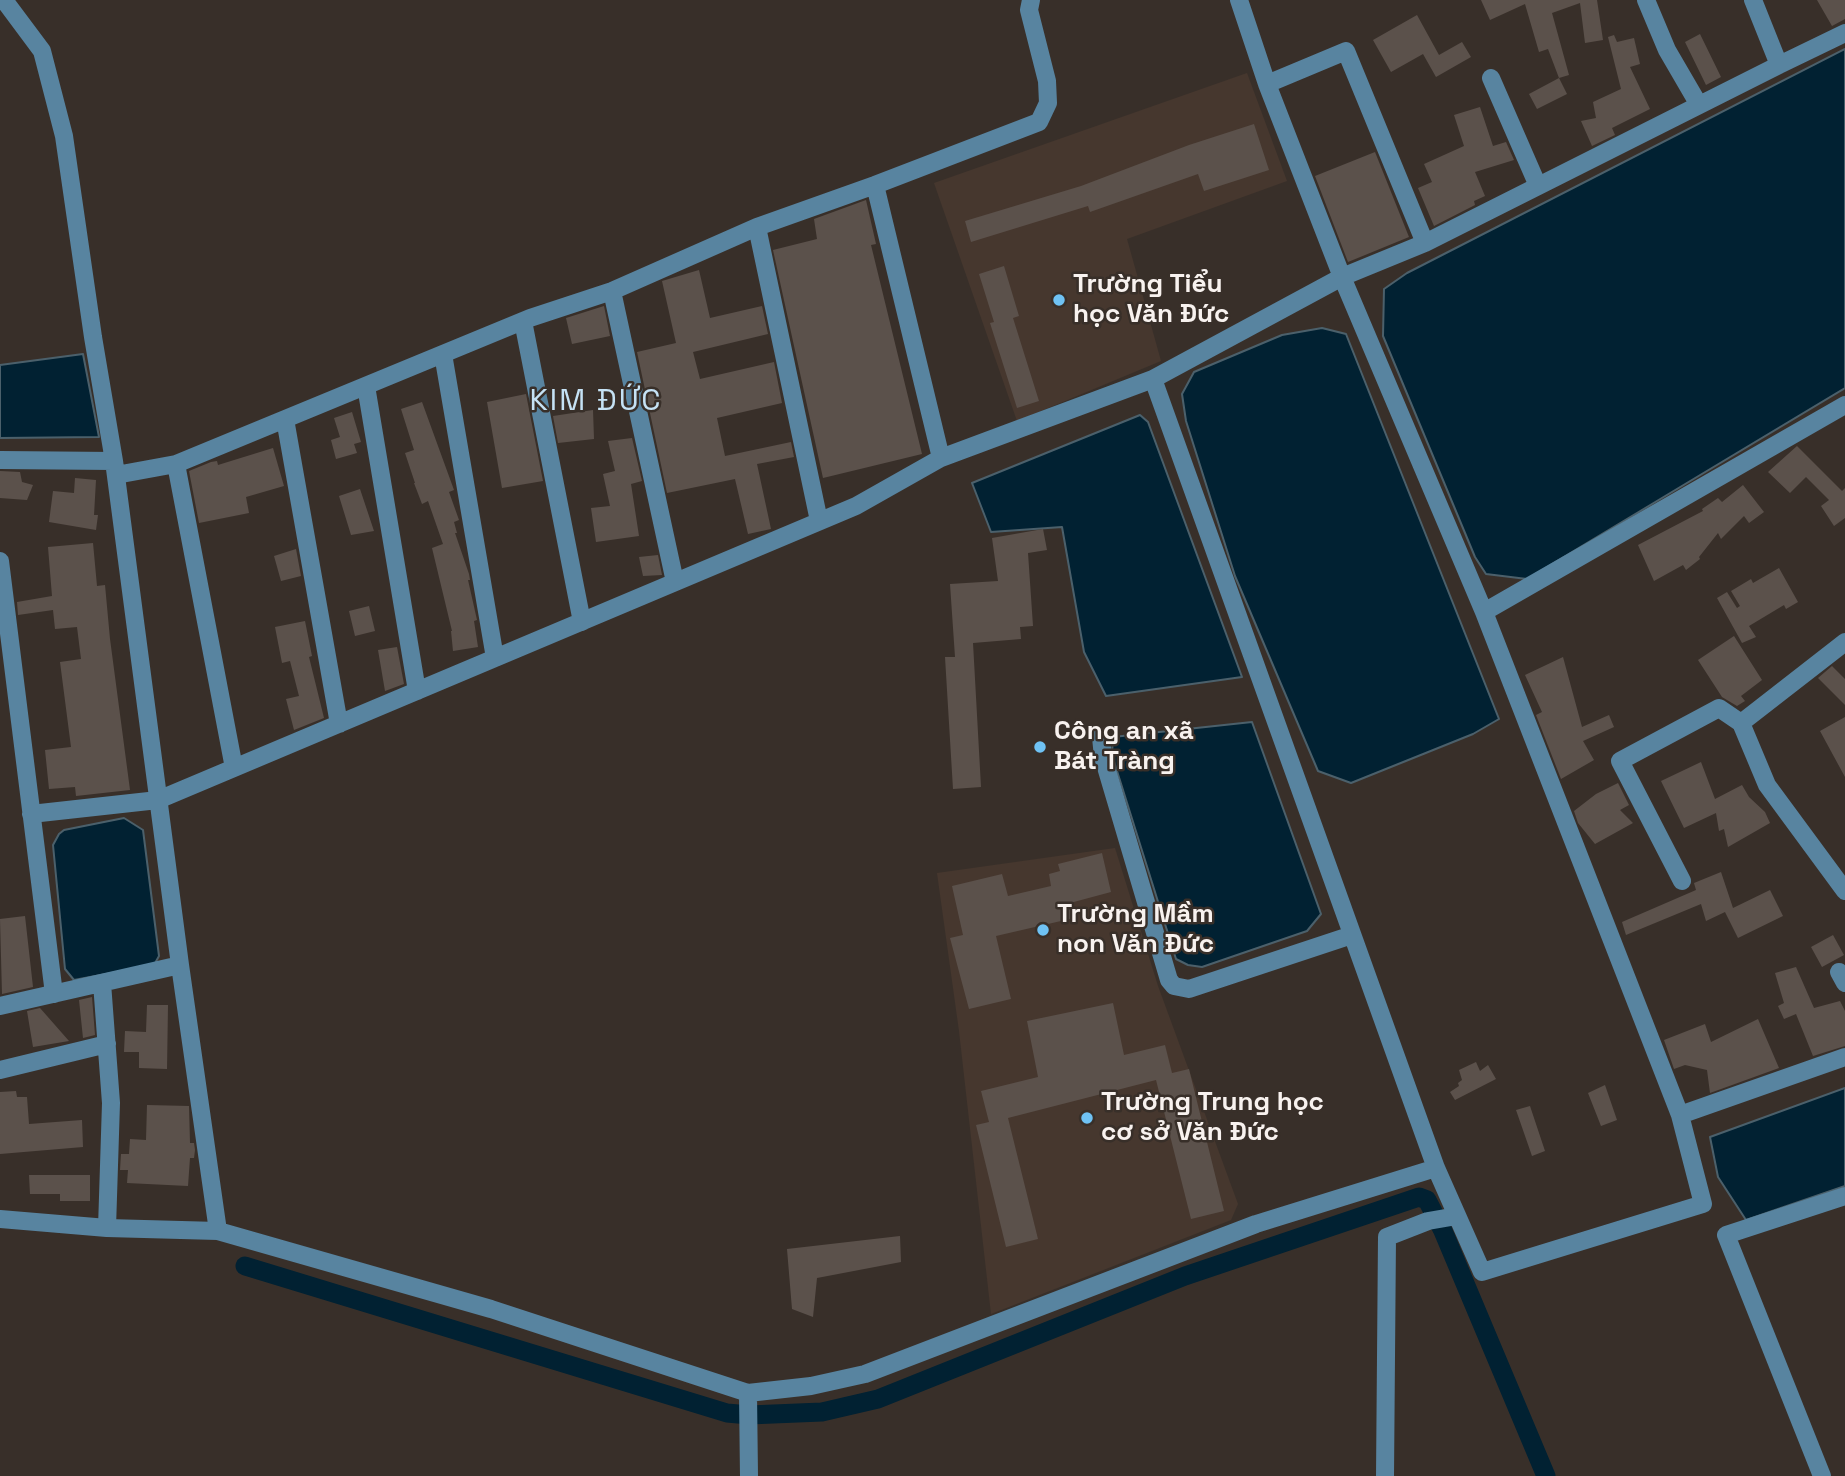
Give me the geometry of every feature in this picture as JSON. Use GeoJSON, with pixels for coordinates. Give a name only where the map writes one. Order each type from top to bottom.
{"type":"FeatureCollection","features":[{"type":"Feature","properties":{"kind":"street"},"geometry":{"type":"LineString","coordinates":[[4,0],[42,51],[64,136],[115,468],[218,1231]]}},
{"type":"Feature","properties":{"kind":"street"},"geometry":{"type":"LineString","coordinates":[[0,460],[115,468],[176,464],[523,321],[612,291],[757,227],[1039,122],[1048,103],[1047,81],[1029,10],[1031,0]]}},
{"type":"Feature","properties":{"kind":"street"},"geometry":{"type":"LineString","coordinates":[[1153,379],[1452,1216],[1482,1272],[1703,1204],[1680,1115],[1484,612],[1342,277],[1267,84],[1239,0]]}},
{"type":"Feature","properties":{"kind":"street"},"geometry":{"type":"LineString","coordinates":[[1646,0],[1667,50],[1699,105]]}},
{"type":"Feature","properties":{"kind":"street"},"geometry":{"type":"LineString","coordinates":[[1753,0],[1779,65]]}},
{"type":"Feature","properties":{"kind":"street"},"geometry":{"type":"LineString","coordinates":[[31,814],[158,800],[856,506],[941,458],[1153,379],[1342,277],[1426,243],[1845,33]]}},
{"type":"Feature","properties":{"kind":"street"},"geometry":{"type":"LineString","coordinates":[[1267,84],[1346,51],[1426,243]]}},
{"type":"Feature","properties":{"kind":"street"},"geometry":{"type":"LineString","coordinates":[[1491,78],[1538,186]]}},
{"type":"Feature","properties":{"kind":"street"},"geometry":{"type":"LineString","coordinates":[[875,185],[941,458]]}},
{"type":"Feature","properties":{"kind":"street"},"geometry":{"type":"LineString","coordinates":[[757,227],[819,522]]}},
{"type":"Feature","properties":{"kind":"street"},"geometry":{"type":"LineString","coordinates":[[612,291],[675,582]]}},
{"type":"Feature","properties":{"kind":"street"},"geometry":{"type":"LineString","coordinates":[[523,321],[582,622]]}},
{"type":"Feature","properties":{"kind":"street"},"geometry":{"type":"LineString","coordinates":[[443,354],[495,658]]}},
{"type":"Feature","properties":{"kind":"street"},"geometry":{"type":"LineString","coordinates":[[366,386],[417,691]]}},
{"type":"Feature","properties":{"kind":"street"},"geometry":{"type":"LineString","coordinates":[[1484,612],[1845,405]]}},
{"type":"Feature","properties":{"kind":"street"},"geometry":{"type":"LineString","coordinates":[[285,419],[339,724]]}},
{"type":"Feature","properties":{"kind":"street"},"geometry":{"type":"LineString","coordinates":[[176,464],[234,768]]}},
{"type":"Feature","properties":{"kind":"street"},"geometry":{"type":"LineString","coordinates":[[0,561],[54,994]]}},
{"type":"Feature","properties":{"kind":"street"},"geometry":{"type":"LineString","coordinates":[[1741,723],[1845,642]]}},
{"type":"Feature","properties":{"kind":"street"},"geometry":{"type":"LineString","coordinates":[[1682,881],[1620,761],[1719,708],[1741,723],[1767,785],[1845,891]]}},
{"type":"Feature","properties":{"kind":"street"},"geometry":{"type":"LineString","coordinates":[[1101,737],[1104,757],[1169,980],[1174,986],[1189,989],[1352,935]]}},
{"type":"Feature","properties":{"kind":"street"},"geometry":{"type":"LineString","coordinates":[[0,1006],[180,965]]}},
{"type":"Feature","properties":{"kind":"street"},"geometry":{"type":"LineString","coordinates":[[102,983],[111,1103],[107,1228]]}},
{"type":"Feature","properties":{"kind":"street"},"geometry":{"type":"LineString","coordinates":[[0,1070],[107,1044]]}},
{"type":"Feature","properties":{"kind":"street"},"geometry":{"type":"LineString","coordinates":[[1680,1115],[1845,1057]]}},
{"type":"Feature","properties":{"kind":"street"},"geometry":{"type":"LineString","coordinates":[[0,1219],[107,1228],[218,1231],[491,1309],[748,1399],[865,1374],[1256,1224],[1436,1168]]}},
{"type":"Feature","properties":{"kind":"street"},"geometry":{"type":"LineString","coordinates":[[1822,1476],[1726,1235],[1845,1196]]}},
{"type":"Feature","properties":{"kind":"street"},"geometry":{"type":"LineString","coordinates":[[1385,1476],[1387,1237],[1452,1216]]}},
{"type":"Feature","properties":{"kind":"street"},"geometry":{"type":"LineString","coordinates":[[748,1399],[749,1476]]}},
{"type":"Feature","properties":{"kind":"shaded area","name":"Trường Tiểu học Văn Đức"},"geometry":{"type":"Polygon","coordinates":[[[1247,73],[1287,181],[1127,239],[1161,361],[1017,421],[934,183],[1247,73]]]}},
{"type":"Feature","properties":{"kind":"shaded area","name":"Trường Trung học cơ sở Văn Đức"},"geometry":{"type":"Polygon","coordinates":[[[1115,848],[1158,986],[1238,1204],[1231,1220],[991,1314],[959,1031],[937,873],[1115,848]]]}},
{"type":"Feature","properties":{"kind":"water"},"geometry":{"type":"Polygon","coordinates":[[[1845,49],[1845,388],[1527,579],[1486,574],[1475,557],[1383,336],[1384,289],[1407,273],[1845,49]]]}},
{"type":"Feature","properties":{"kind":"water"},"geometry":{"type":"Polygon","coordinates":[[[1322,328],[1346,334],[1499,719],[1473,734],[1351,783],[1318,771],[1235,576],[1186,421],[1182,394],[1194,372],[1282,335],[1322,328]]]}},
{"type":"Feature","properties":{"kind":"water"},"geometry":{"type":"Polygon","coordinates":[[[83,354],[99,437],[0,438],[0,365],[83,354]]]}},
{"type":"Feature","properties":{"kind":"water"},"geometry":{"type":"Polygon","coordinates":[[[1140,415],[1148,422],[1242,677],[1106,696],[1084,652],[1062,527],[991,532],[972,483],[1140,415]]]}},
{"type":"Feature","properties":{"kind":"water"},"geometry":{"type":"Polygon","coordinates":[[[1252,722],[1321,914],[1307,931],[1202,967],[1188,965],[1176,959],[1112,755],[1113,737],[1252,722]]]}},
{"type":"Feature","properties":{"kind":"water"},"geometry":{"type":"Polygon","coordinates":[[[124,818],[143,830],[159,956],[154,965],[74,980],[65,969],[53,845],[64,830],[124,818]]]}},
{"type":"Feature","properties":{"kind":"water"},"geometry":{"type":"Polygon","coordinates":[[[1845,1088],[1845,1186],[1746,1220],[1718,1177],[1710,1137],[1845,1088]]]}},
{"type":"Feature","properties":{"kind":"building"},"geometry":{"type":"Polygon","coordinates":[[[1481,0],[1597,0],[1603,40],[1585,43],[1580,3],[1552,13],[1569,75],[1559,78],[1548,49],[1539,52],[1525,4],[1490,20],[1481,0]]]}},
{"type":"Feature","properties":{"kind":"building"},"geometry":{"type":"Polygon","coordinates":[[[1817,0],[1845,0],[1845,19],[1832,26],[1817,0]]]}},
{"type":"Feature","properties":{"kind":"building"},"geometry":{"type":"Polygon","coordinates":[[[1417,15],[1439,55],[1462,42],[1471,57],[1436,77],[1423,54],[1391,72],[1373,40],[1417,15]]]}},
{"type":"Feature","properties":{"kind":"building"},"geometry":{"type":"Polygon","coordinates":[[[1700,34],[1721,77],[1706,85],[1685,42],[1700,34]]]}},
{"type":"Feature","properties":{"kind":"building"},"geometry":{"type":"Polygon","coordinates":[[[1614,35],[1617,42],[1634,38],[1640,64],[1630,67],[1650,109],[1612,128],[1615,135],[1592,146],[1581,121],[1596,118],[1593,102],[1621,89],[1608,37],[1614,35]]]}},
{"type":"Feature","properties":{"kind":"building"},"geometry":{"type":"Polygon","coordinates":[[[1559,78],[1567,94],[1537,109],[1529,94],[1559,78]]]}},
{"type":"Feature","properties":{"kind":"building"},"geometry":{"type":"Polygon","coordinates":[[[1480,107],[1493,146],[1506,142],[1514,160],[1475,172],[1485,196],[1474,201],[1475,205],[1434,226],[1418,188],[1432,182],[1424,164],[1464,146],[1454,115],[1480,107]]]}},
{"type":"Feature","properties":{"kind":"building"},"geometry":{"type":"Polygon","coordinates":[[[1254,124],[1269,170],[1204,191],[1198,174],[1090,212],[1088,206],[971,242],[965,221],[1081,186],[1189,145],[1254,124]]]}},
{"type":"Feature","properties":{"kind":"building"},"geometry":{"type":"Polygon","coordinates":[[[1375,152],[1409,237],[1348,262],[1315,176],[1375,152]]]}},
{"type":"Feature","properties":{"kind":"building"},"geometry":{"type":"Polygon","coordinates":[[[866,200],[876,244],[871,245],[922,454],[823,478],[773,250],[817,239],[814,219],[866,200]]]}},
{"type":"Feature","properties":{"kind":"building"},"geometry":{"type":"Polygon","coordinates":[[[1004,266],[1019,316],[1013,318],[1039,401],[1017,408],[990,323],[994,322],[979,274],[1004,266]]]}},
{"type":"Feature","properties":{"kind":"building"},"geometry":{"type":"Polygon","coordinates":[[[699,270],[710,318],[762,306],[768,334],[693,352],[700,379],[774,362],[782,403],[717,418],[725,456],[791,442],[794,457],[757,464],[771,529],[748,534],[735,479],[667,493],[637,352],[676,343],[662,281],[699,270]]]}},
{"type":"Feature","properties":{"kind":"building"},"geometry":{"type":"Polygon","coordinates":[[[604,306],[610,336],[572,344],[566,318],[604,306]]]}},
{"type":"Feature","properties":{"kind":"building"},"geometry":{"type":"Polygon","coordinates":[[[526,394],[543,481],[502,488],[487,402],[526,394]]]}},
{"type":"Feature","properties":{"kind":"building"},"geometry":{"type":"Polygon","coordinates":[[[422,402],[454,490],[449,492],[459,520],[454,522],[455,533],[469,574],[477,620],[474,621],[478,647],[453,651],[452,631],[432,548],[443,544],[428,501],[422,504],[405,453],[414,450],[401,409],[422,402]]]}},
{"type":"Feature","properties":{"kind":"building"},"geometry":{"type":"Polygon","coordinates":[[[593,410],[594,439],[558,443],[553,416],[593,410]]]}},
{"type":"Feature","properties":{"kind":"building"},"geometry":{"type":"Polygon","coordinates":[[[352,412],[361,442],[354,444],[357,453],[336,459],[331,440],[340,437],[334,418],[352,412]]]}},
{"type":"Feature","properties":{"kind":"building"},"geometry":{"type":"Polygon","coordinates":[[[632,438],[642,481],[631,484],[639,536],[596,542],[591,508],[610,506],[603,474],[615,471],[608,441],[632,438]]]}},
{"type":"Feature","properties":{"kind":"building"},"geometry":{"type":"Polygon","coordinates":[[[1797,446],[1842,491],[1845,488],[1845,518],[1834,526],[1821,506],[1829,500],[1806,477],[1790,493],[1768,472],[1797,446]]]}},
{"type":"Feature","properties":{"kind":"building"},"geometry":{"type":"Polygon","coordinates":[[[273,448],[284,486],[246,497],[249,513],[199,523],[189,471],[211,462],[217,461],[218,465],[273,448]]]}},
{"type":"Feature","properties":{"kind":"building"},"geometry":{"type":"Polygon","coordinates":[[[0,471],[20,472],[22,482],[33,485],[27,500],[0,498],[0,471]]]}},
{"type":"Feature","properties":{"kind":"building"},"geometry":{"type":"Polygon","coordinates":[[[75,478],[96,480],[96,530],[49,522],[53,491],[74,493],[75,478]]]}},
{"type":"Feature","properties":{"kind":"building"},"geometry":{"type":"Polygon","coordinates":[[[1743,485],[1764,512],[1749,523],[1744,516],[1721,539],[1718,533],[1700,559],[1686,570],[1683,565],[1654,581],[1638,545],[1703,511],[1702,509],[1718,498],[1722,502],[1743,485]]]}},
{"type":"Feature","properties":{"kind":"building"},"geometry":{"type":"Polygon","coordinates":[[[360,489],[374,531],[351,535],[339,496],[360,489]]]}},
{"type":"Feature","properties":{"kind":"building"},"geometry":{"type":"Polygon","coordinates":[[[1043,529],[1047,550],[1028,553],[1033,626],[1020,627],[1021,639],[973,643],[981,787],[953,789],[945,657],[955,657],[950,584],[998,581],[992,538],[1043,529]]]}},
{"type":"Feature","properties":{"kind":"building"},"geometry":{"type":"Polygon","coordinates":[[[93,543],[97,586],[105,585],[130,790],[76,796],[75,787],[49,789],[45,750],[71,747],[60,662],[81,659],[77,627],[55,629],[53,610],[18,615],[17,602],[52,596],[48,547],[93,543]]]}},
{"type":"Feature","properties":{"kind":"building"},"geometry":{"type":"Polygon","coordinates":[[[296,549],[301,576],[281,581],[274,556],[296,549]]]}},
{"type":"Feature","properties":{"kind":"building"},"geometry":{"type":"Polygon","coordinates":[[[658,555],[662,575],[643,576],[639,557],[658,555]]]}},
{"type":"Feature","properties":{"kind":"building"},"geometry":{"type":"Polygon","coordinates":[[[1779,568],[1798,602],[1786,609],[1784,605],[1749,626],[1756,637],[1742,643],[1717,598],[1727,592],[1737,608],[1740,606],[1731,591],[1751,579],[1753,583],[1779,568]]]}},
{"type":"Feature","properties":{"kind":"building"},"geometry":{"type":"Polygon","coordinates":[[[369,606],[375,631],[355,636],[349,611],[369,606]]]}},
{"type":"Feature","properties":{"kind":"building"},"geometry":{"type":"Polygon","coordinates":[[[305,621],[312,656],[309,657],[324,718],[294,730],[286,699],[299,696],[290,661],[282,663],[275,627],[305,621]]]}},
{"type":"Feature","properties":{"kind":"building"},"geometry":{"type":"Polygon","coordinates":[[[1734,636],[1762,680],[1741,696],[1745,701],[1737,706],[1722,697],[1698,660],[1734,636]]]}},
{"type":"Feature","properties":{"kind":"building"},"geometry":{"type":"Polygon","coordinates":[[[397,647],[404,684],[385,691],[378,650],[397,647]]]}},
{"type":"Feature","properties":{"kind":"building"},"geometry":{"type":"Polygon","coordinates":[[[1563,657],[1582,727],[1609,715],[1614,727],[1583,741],[1594,760],[1561,779],[1536,715],[1542,712],[1525,675],[1563,657]]]}},
{"type":"Feature","properties":{"kind":"building"},"geometry":{"type":"Polygon","coordinates":[[[1832,666],[1845,679],[1845,705],[1818,678],[1832,666]]]}},
{"type":"Feature","properties":{"kind":"building"},"geometry":{"type":"Polygon","coordinates":[[[1845,717],[1845,777],[1820,731],[1845,717]]]}},
{"type":"Feature","properties":{"kind":"building"},"geometry":{"type":"Polygon","coordinates":[[[1701,762],[1715,799],[1742,785],[1749,797],[1765,812],[1770,823],[1728,847],[1724,829],[1719,831],[1716,813],[1684,828],[1661,781],[1701,762]]]}},
{"type":"Feature","properties":{"kind":"building"},"geometry":{"type":"Polygon","coordinates":[[[1618,783],[1629,805],[1620,810],[1633,823],[1595,844],[1578,823],[1574,811],[1596,794],[1618,783]]]}},
{"type":"Feature","properties":{"kind":"building"},"geometry":{"type":"Polygon","coordinates":[[[1102,853],[1111,892],[1070,903],[1074,918],[996,936],[1011,999],[969,1009],[950,938],[963,935],[952,886],[1002,874],[1008,896],[1051,886],[1049,874],[1060,871],[1058,864],[1102,853]]]}},
{"type":"Feature","properties":{"kind":"building"},"geometry":{"type":"Polygon","coordinates":[[[1721,872],[1733,908],[1770,890],[1783,916],[1738,938],[1725,912],[1706,921],[1701,904],[1626,935],[1622,922],[1696,890],[1694,883],[1721,872]]]}},
{"type":"Feature","properties":{"kind":"building"},"geometry":{"type":"Polygon","coordinates":[[[25,916],[33,987],[2,994],[0,919],[25,916]]]}},
{"type":"Feature","properties":{"kind":"building"},"geometry":{"type":"Polygon","coordinates":[[[1833,935],[1844,955],[1822,967],[1811,947],[1833,935]]]}},
{"type":"Feature","properties":{"kind":"building"},"geometry":{"type":"Polygon","coordinates":[[[1796,967],[1814,1008],[1840,1001],[1845,1011],[1845,1046],[1813,1056],[1796,1014],[1784,1019],[1778,1006],[1784,1003],[1775,973],[1796,967]]]}},
{"type":"Feature","properties":{"kind":"building"},"geometry":{"type":"Polygon","coordinates":[[[92,997],[95,1035],[83,1038],[79,1000],[92,997]]]}},
{"type":"Feature","properties":{"kind":"building"},"geometry":{"type":"Polygon","coordinates":[[[1113,1003],[1124,1055],[1165,1045],[1172,1073],[1189,1069],[1224,1211],[1191,1219],[1156,1080],[1008,1118],[1038,1239],[1006,1247],[976,1125],[989,1122],[981,1091],[1038,1077],[1027,1021],[1113,1003]]]}},
{"type":"Feature","properties":{"kind":"building"},"geometry":{"type":"Polygon","coordinates":[[[147,1005],[168,1005],[167,1069],[139,1068],[139,1052],[124,1052],[125,1031],[146,1032],[147,1005]]]}},
{"type":"Feature","properties":{"kind":"building"},"geometry":{"type":"Polygon","coordinates":[[[40,1008],[69,1041],[33,1047],[27,1011],[40,1008]]]}},
{"type":"Feature","properties":{"kind":"building"},"geometry":{"type":"Polygon","coordinates":[[[1758,1019],[1779,1068],[1710,1093],[1707,1070],[1685,1065],[1674,1069],[1664,1040],[1705,1024],[1711,1042],[1758,1019]]]}},
{"type":"Feature","properties":{"kind":"building"},"geometry":{"type":"Polygon","coordinates":[[[1476,1062],[1480,1071],[1488,1065],[1496,1079],[1455,1100],[1450,1092],[1459,1086],[1458,1083],[1462,1080],[1459,1070],[1476,1062]]]}},
{"type":"Feature","properties":{"kind":"building"},"geometry":{"type":"Polygon","coordinates":[[[1605,1085],[1617,1120],[1601,1126],[1588,1093],[1605,1085]]]}},
{"type":"Feature","properties":{"kind":"building"},"geometry":{"type":"Polygon","coordinates":[[[16,1091],[17,1097],[27,1097],[29,1124],[82,1120],[83,1147],[0,1154],[0,1092],[16,1091]]]}},
{"type":"Feature","properties":{"kind":"building"},"geometry":{"type":"Polygon","coordinates":[[[147,1105],[189,1106],[190,1143],[194,1143],[195,1150],[194,1158],[190,1158],[188,1186],[127,1183],[128,1170],[120,1170],[121,1154],[129,1154],[130,1139],[146,1140],[147,1105]]]}},
{"type":"Feature","properties":{"kind":"building"},"geometry":{"type":"Polygon","coordinates":[[[1530,1106],[1545,1151],[1532,1156],[1516,1110],[1530,1106]]]}},
{"type":"Feature","properties":{"kind":"building"},"geometry":{"type":"Polygon","coordinates":[[[29,1175],[90,1175],[90,1201],[60,1201],[60,1194],[30,1194],[29,1175]]]}},
{"type":"Feature","properties":{"kind":"building"},"geometry":{"type":"Polygon","coordinates":[[[900,1236],[901,1262],[817,1278],[813,1317],[792,1309],[787,1249],[900,1236]]]}},
{"type":"Feature","properties":{"kind":"waterway"},"geometry":{"type":"LineString","coordinates":[[245,1266],[727,1413],[749,1415],[822,1412],[878,1399],[1185,1276],[1419,1197],[1427,1200],[1443,1231],[1546,1476]]}},
{"type":"Feature","properties":{"kind":"place","name":"Trường Tiểu học Văn Đức"},"geometry":{"type":"Point","coordinates":[1059,300]}},
{"type":"Feature","properties":{"kind":"place","name":"Công an xã Bát Tràng"},"geometry":{"type":"Point","coordinates":[1040,747]}},
{"type":"Feature","properties":{"kind":"place","name":"Trường Mầm non Văn Đức"},"geometry":{"type":"Point","coordinates":[1043,930]}},
{"type":"Feature","properties":{"kind":"place","name":"Trường Trung học cơ sở Văn Đức"},"geometry":{"type":"Point","coordinates":[1087,1118]}},
{"type":"Feature","properties":{"kind":"district","name":"KIM ĐỨC"},"geometry":{"type":"Point","coordinates":[596,402]}}]}
